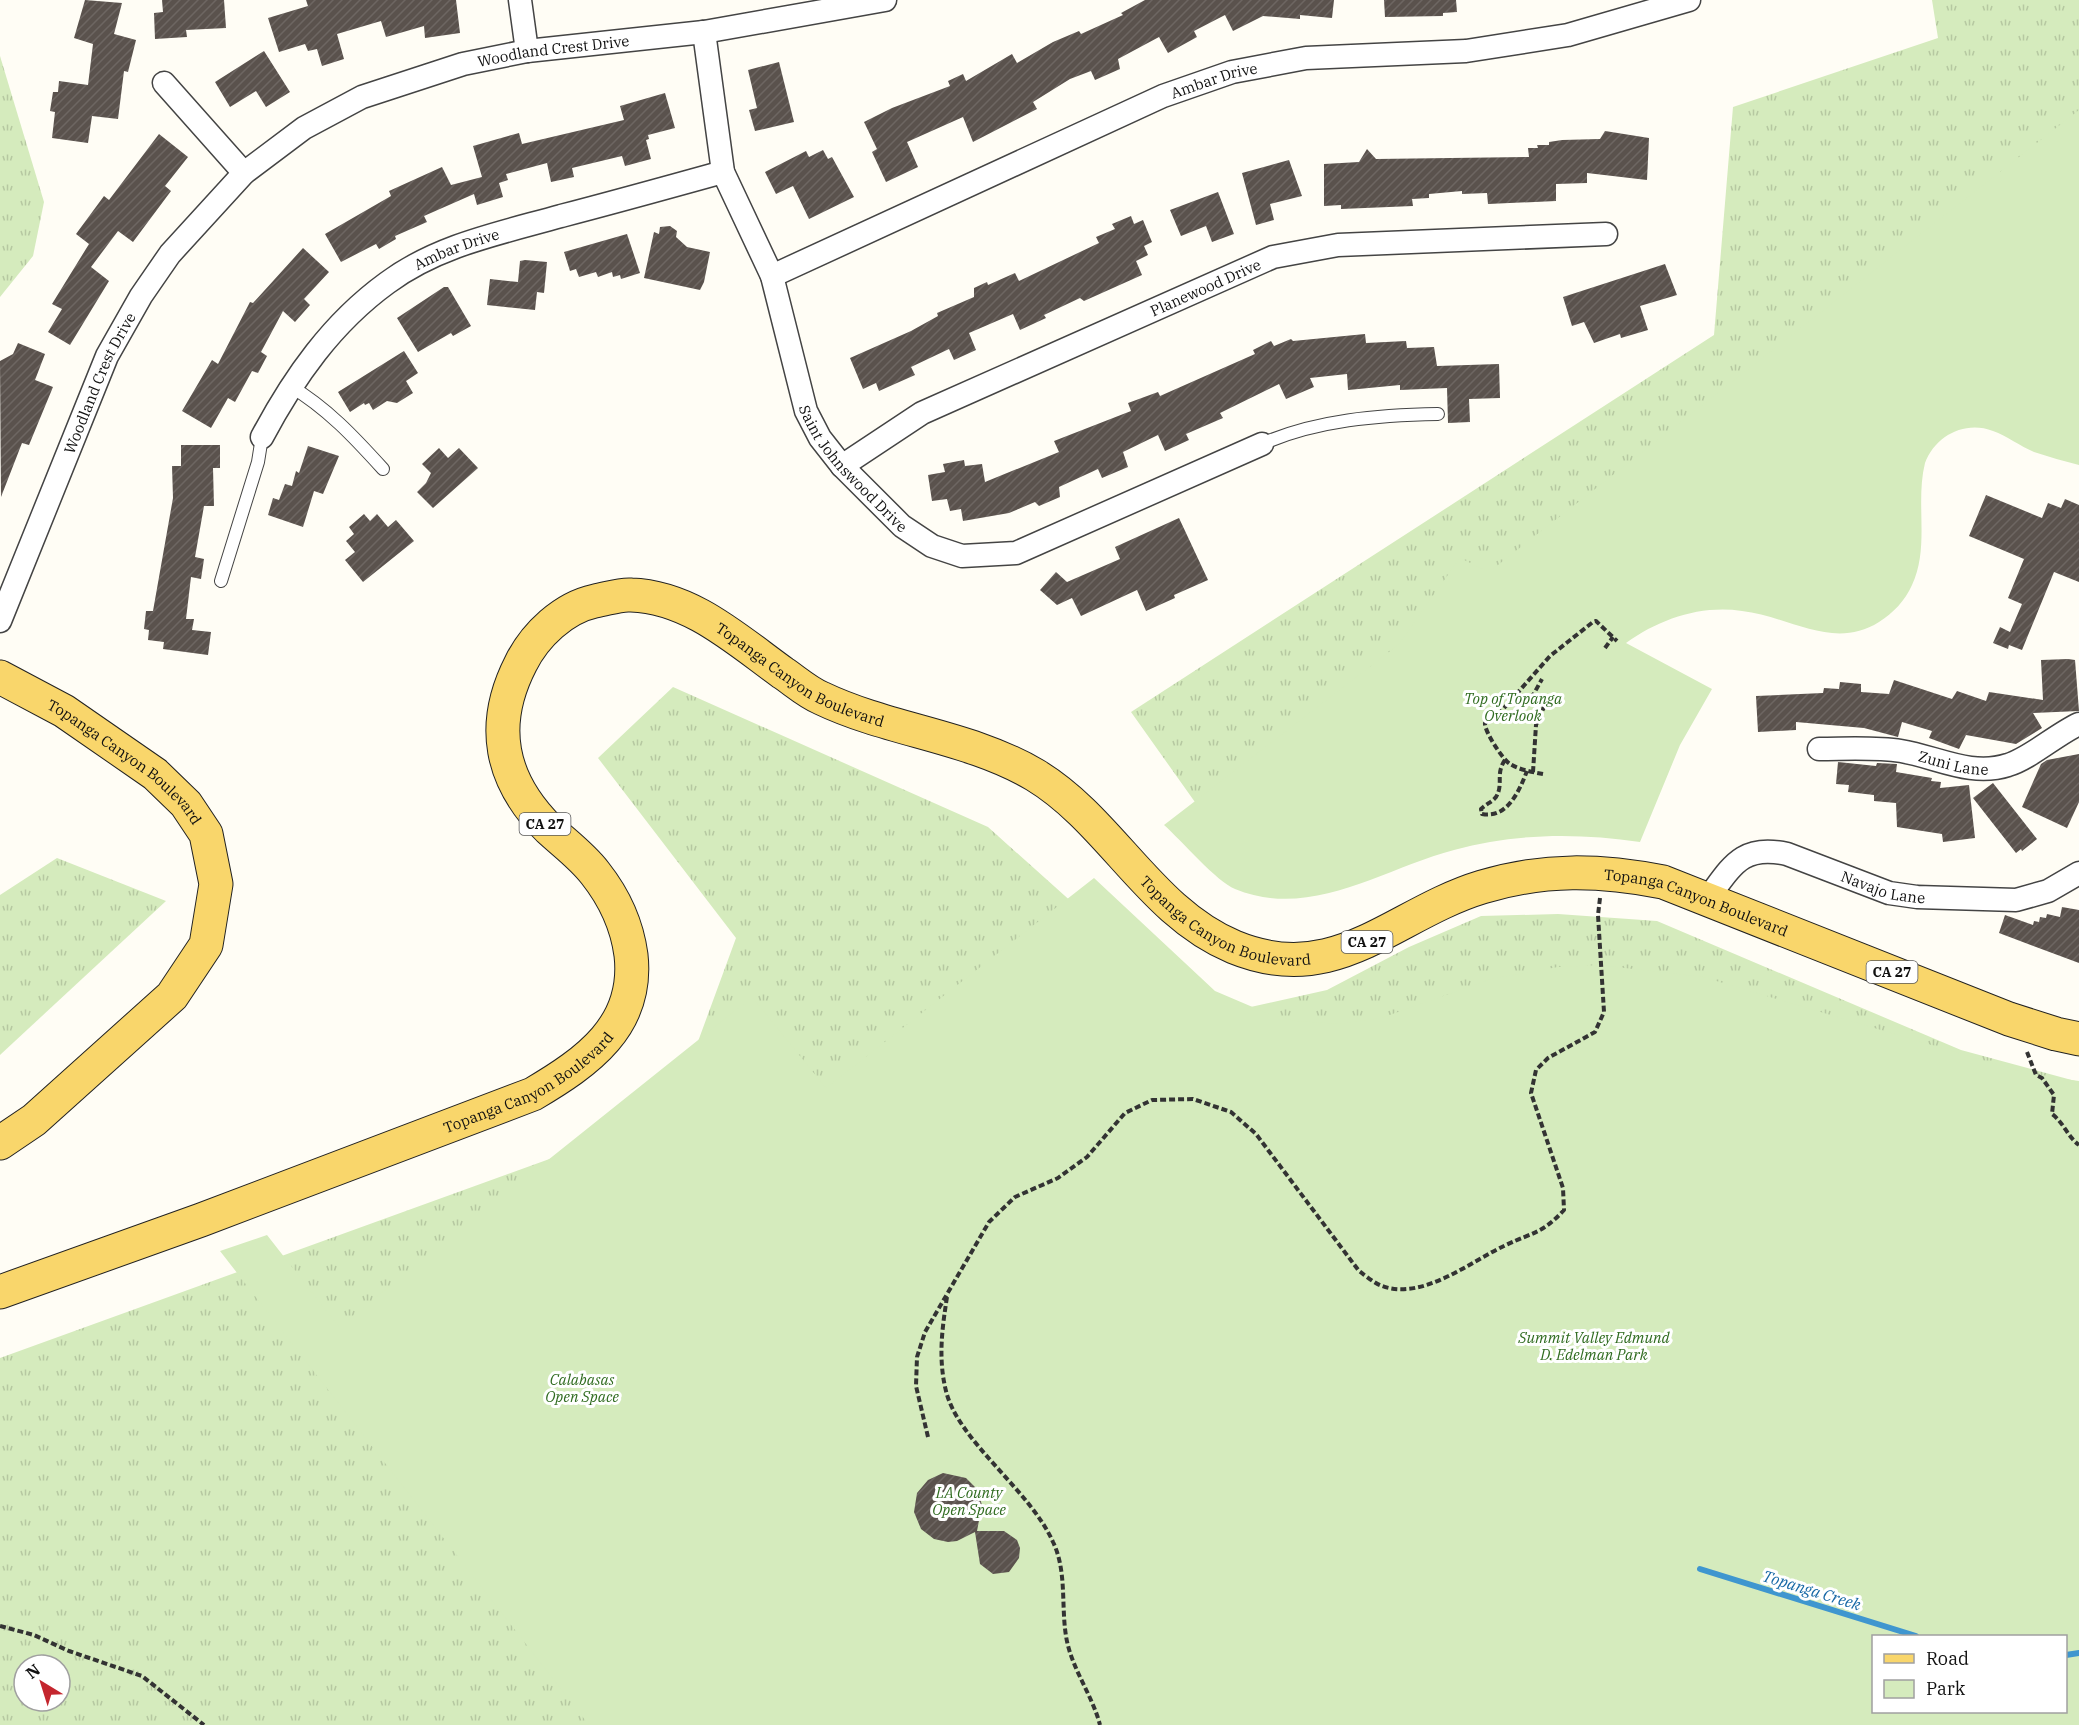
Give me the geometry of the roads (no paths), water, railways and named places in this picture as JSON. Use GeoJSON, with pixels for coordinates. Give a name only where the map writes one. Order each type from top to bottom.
{"type":"FeatureCollection","features":[{"type":"Feature","properties":{"kind":"main road","name":"Topanga Canyon Boulevard"},"geometry":{"type":"LineString","coordinates":[[0,1292],[201,1220],[533,1094],[575,1069],[609,1036],[628,1005],[633,977],[629,939],[615,902],[593,870],[523,801],[507,764],[501,727],[509,687],[529,647],[556,620],[585,603],[627,594],[665,600],[704,616],[817,697],[879,722],[981,749],[1037,776],[1074,806],[1179,913],[1204,931],[1236,948],[1294,959],[1330,957],[1374,940],[1445,901],[1481,887],[1518,878],[1603,872],[1663,882],[2009,1019],[2056,1034],[2079,1038]]}},
{"type":"Feature","properties":{"kind":"main road","name":"Topanga Canyon Boulevard"},"geometry":{"type":"LineString","coordinates":[[0,676],[64,711],[155,774],[186,804],[206,834],[216,884],[206,945],[172,996],[34,1120],[0,1143]]}},
{"type":"Feature","properties":{"kind":"street"},"geometry":{"type":"LineString","coordinates":[[520,0],[527,51]]}},
{"type":"Feature","properties":{"kind":"street","name":"Woodland Crest Drive"},"geometry":{"type":"LineString","coordinates":[[0,621],[107,356],[141,296],[170,254],[244,173],[304,128],[362,97],[463,64],[527,51],[704,32],[885,0]]}},
{"type":"Feature","properties":{"kind":"street","name":"Ambar Drive"},"geometry":{"type":"LineString","coordinates":[[772,276],[1163,96],[1232,72],[1306,58],[1375,53],[1466,51],[1568,35],[1689,0]]}},
{"type":"Feature","properties":{"kind":"street","name":"Saint Johnswood Drive"},"geometry":{"type":"LineString","coordinates":[[704,32],[723,172],[772,276],[806,411],[820,438],[842,466],[902,526],[932,546],[962,556],[987,557],[1016,553],[1262,444]]}},
{"type":"Feature","properties":{"kind":"street"},"geometry":{"type":"LineString","coordinates":[[164,83],[244,173]]}},
{"type":"Feature","properties":{"kind":"street","name":"Ambar Drive"},"geometry":{"type":"LineString","coordinates":[[262,437],[290,386],[342,321],[388,282],[462,243],[723,172]]}},
{"type":"Feature","properties":{"kind":"street","name":"Planewood Drive"},"geometry":{"type":"LineString","coordinates":[[842,466],[922,413],[1273,257],[1338,245],[1606,234]]}},
{"type":"Feature","properties":{"kind":"street","name":"Zuni Lane"},"geometry":{"type":"LineString","coordinates":[[1819,749],[1899,750],[1962,768],[1986,769],[2010,765],[2058,734],[2079,724]]}},
{"type":"Feature","properties":{"kind":"street","name":"Navajo Lane"},"geometry":{"type":"LineString","coordinates":[[1708,898],[1736,862],[1749,853],[1769,850],[1787,854],[1889,893],[1917,897],[2016,900],[2048,891],[2079,873]]}},
{"type":"Feature","properties":{"kind":"lane"},"geometry":{"type":"LineString","coordinates":[[290,386],[318,403],[342,424],[383,469]]}},
{"type":"Feature","properties":{"kind":"lane"},"geometry":{"type":"LineString","coordinates":[[1262,444],[1300,430],[1385,416],[1438,414]]}},
{"type":"Feature","properties":{"kind":"lane"},"geometry":{"type":"LineString","coordinates":[[221,581],[258,462],[262,437]]}},
{"type":"Feature","properties":{"kind":"waterway","name":"Topanga Creek"},"geometry":{"type":"LineString","coordinates":[[1700,1569],[1913,1635]]}},
{"type":"Feature","properties":{"kind":"waterway","name":"Topanga Creek"},"geometry":{"type":"LineString","coordinates":[[2067,1655],[2079,1653]]}},
{"type":"Feature","properties":{"kind":"park label","name":"Top of Topanga Overlook"},"geometry":{"type":"Point","coordinates":[1513,706]}},
{"type":"Feature","properties":{"kind":"park label","name":"Summit Valley Edmund D. Edelman Park"},"geometry":{"type":"Point","coordinates":[1594,1346]}},
{"type":"Feature","properties":{"kind":"park label","name":"Calabasas Open Space"},"geometry":{"type":"Point","coordinates":[582,1388]}},
{"type":"Feature","properties":{"kind":"park label","name":"LA County Open Space"},"geometry":{"type":"Point","coordinates":[969,1500]}}]}
